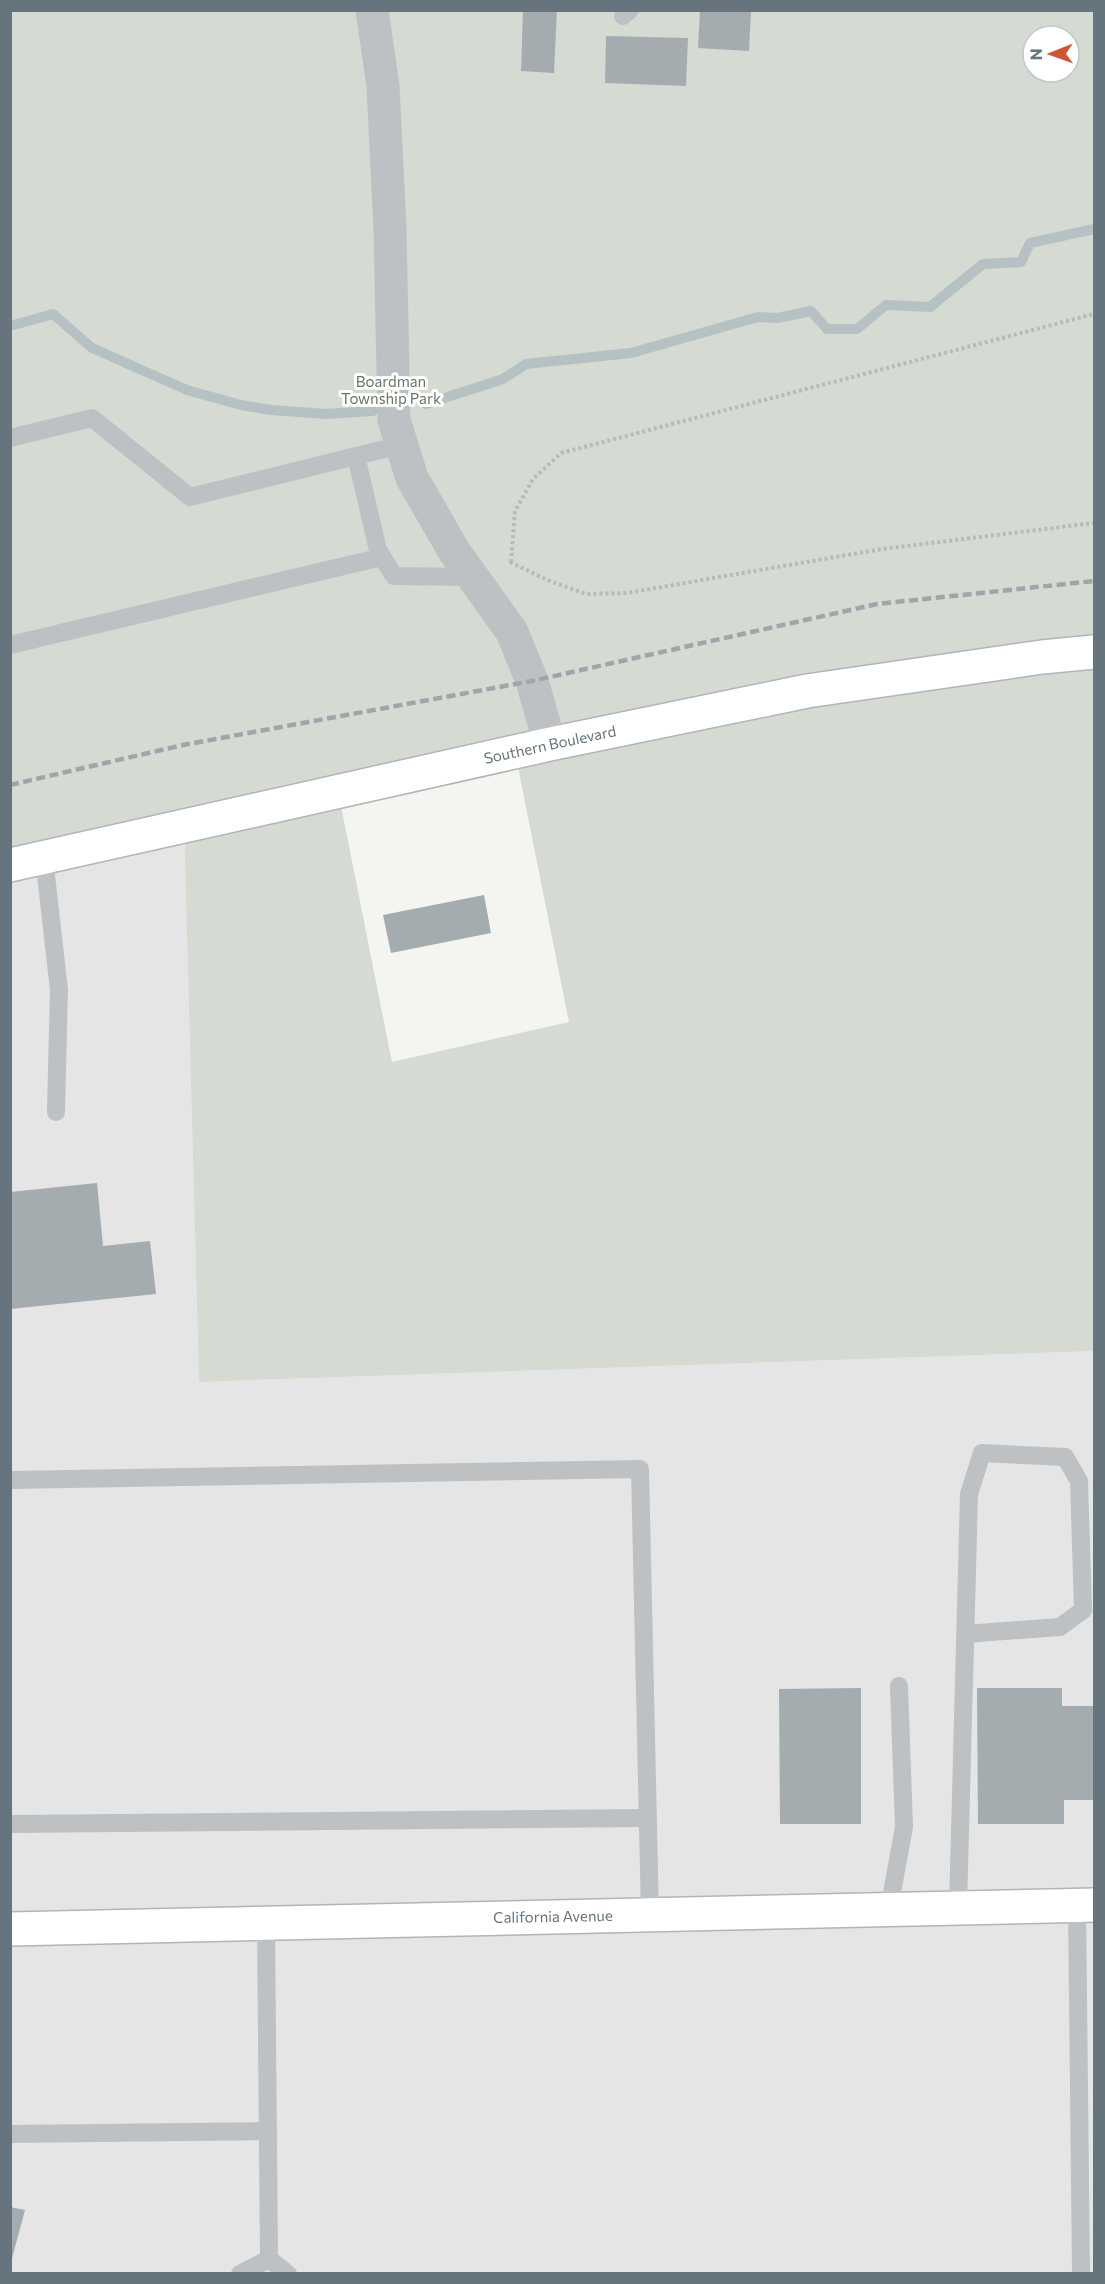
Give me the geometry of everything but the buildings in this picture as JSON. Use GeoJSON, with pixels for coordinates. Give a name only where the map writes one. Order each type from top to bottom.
{"type":"FeatureCollection","features":[{"type":"Feature","properties":{"kind":"street"},"geometry":{"type":"LineString","coordinates":[[372,10],[383,86],[390,229],[394,420],[411,478],[454,551],[512,632],[532,681],[550,744]]}},
{"type":"Feature","properties":{"kind":"street","name":"Southern Boulevard"},"geometry":{"type":"LineString","coordinates":[[10,865],[550,744],[807,691],[1095,651]]}},
{"type":"Feature","properties":{"kind":"street","name":"California Avenue"},"geometry":{"type":"LineString","coordinates":[[10,1929],[1086,1905]]}},
{"type":"Feature","properties":{"kind":"lane"},"geometry":{"type":"LineString","coordinates":[[10,438],[92,418],[190,497],[402,445]]}},
{"type":"Feature","properties":{"kind":"lane"},"geometry":{"type":"LineString","coordinates":[[356,456],[378,550],[394,576],[472,576]]}},
{"type":"Feature","properties":{"kind":"lane"},"geometry":{"type":"LineString","coordinates":[[10,645],[382,557]]}},
{"type":"Feature","properties":{"kind":"lane"},"geometry":{"type":"LineString","coordinates":[[44,858],[59,990],[56,1112]]}},
{"type":"Feature","properties":{"kind":"lane"},"geometry":{"type":"LineString","coordinates":[[958,1908],[965,1634],[969,1494],[982,1453],[1065,1457],[1079,1481],[1083,1610],[1060,1627],[965,1634]]}},
{"type":"Feature","properties":{"kind":"lane"},"geometry":{"type":"LineString","coordinates":[[10,1480],[640,1469],[650,1915]]}},
{"type":"Feature","properties":{"kind":"lane"},"geometry":{"type":"LineString","coordinates":[[889,1909],[904,1827],[899,1686]]}},
{"type":"Feature","properties":{"kind":"lane"},"geometry":{"type":"LineString","coordinates":[[10,1824],[648,1818]]}},
{"type":"Feature","properties":{"kind":"lane"},"geometry":{"type":"LineString","coordinates":[[1081,2274],[1086,1905]]}},
{"type":"Feature","properties":{"kind":"lane"},"geometry":{"type":"LineString","coordinates":[[266,1924],[270,2259],[288,2274]]}},
{"type":"Feature","properties":{"kind":"lane"},"geometry":{"type":"LineString","coordinates":[[10,2134],[268,2131]]}},
{"type":"Feature","properties":{"kind":"lane"},"geometry":{"type":"LineString","coordinates":[[240,2274],[270,2259]]}},
{"type":"Feature","properties":{"kind":"path"},"geometry":{"type":"LineString","coordinates":[[511,562],[515,511],[533,479],[561,453],[1095,314]]}},
{"type":"Feature","properties":{"kind":"path"},"geometry":{"type":"LineString","coordinates":[[472,576],[511,562],[547,580],[586,594],[627,593],[882,549],[1095,523]]}},
{"type":"Feature","properties":{"kind":"shaded area"},"geometry":{"type":"Polygon","coordinates":[[[184,826],[199,1382],[1094,1351],[1094,2273],[11,2273],[10,865],[184,826]]]}},
{"type":"Feature","properties":{"kind":"green space","name":"Boardman Township Park"},"geometry":{"type":"Polygon","coordinates":[[[10,11],[1094,11],[1094,1351],[199,1382],[184,826],[11,865],[10,11]],[[515,752],[338,791],[392,1062],[569,1022],[515,752]]]}},
{"type":"Feature","properties":{"kind":"waterway"},"geometry":{"type":"LineString","coordinates":[[426,404],[503,379],[526,364],[631,353],[758,317],[777,318],[811,311],[827,329],[857,329],[886,305],[930,307],[983,264],[1021,262],[1030,243],[1094,229]]}},
{"type":"Feature","properties":{"kind":"waterway"},"geometry":{"type":"LineString","coordinates":[[10,326],[53,314],[92,348],[187,390],[241,405],[271,410],[326,414],[373,411]]}},
{"type":"Feature","properties":{"kind":"railway"},"geometry":{"type":"LineString","coordinates":[[10,785],[183,745],[532,681],[877,604],[1094,581]]}}]}
